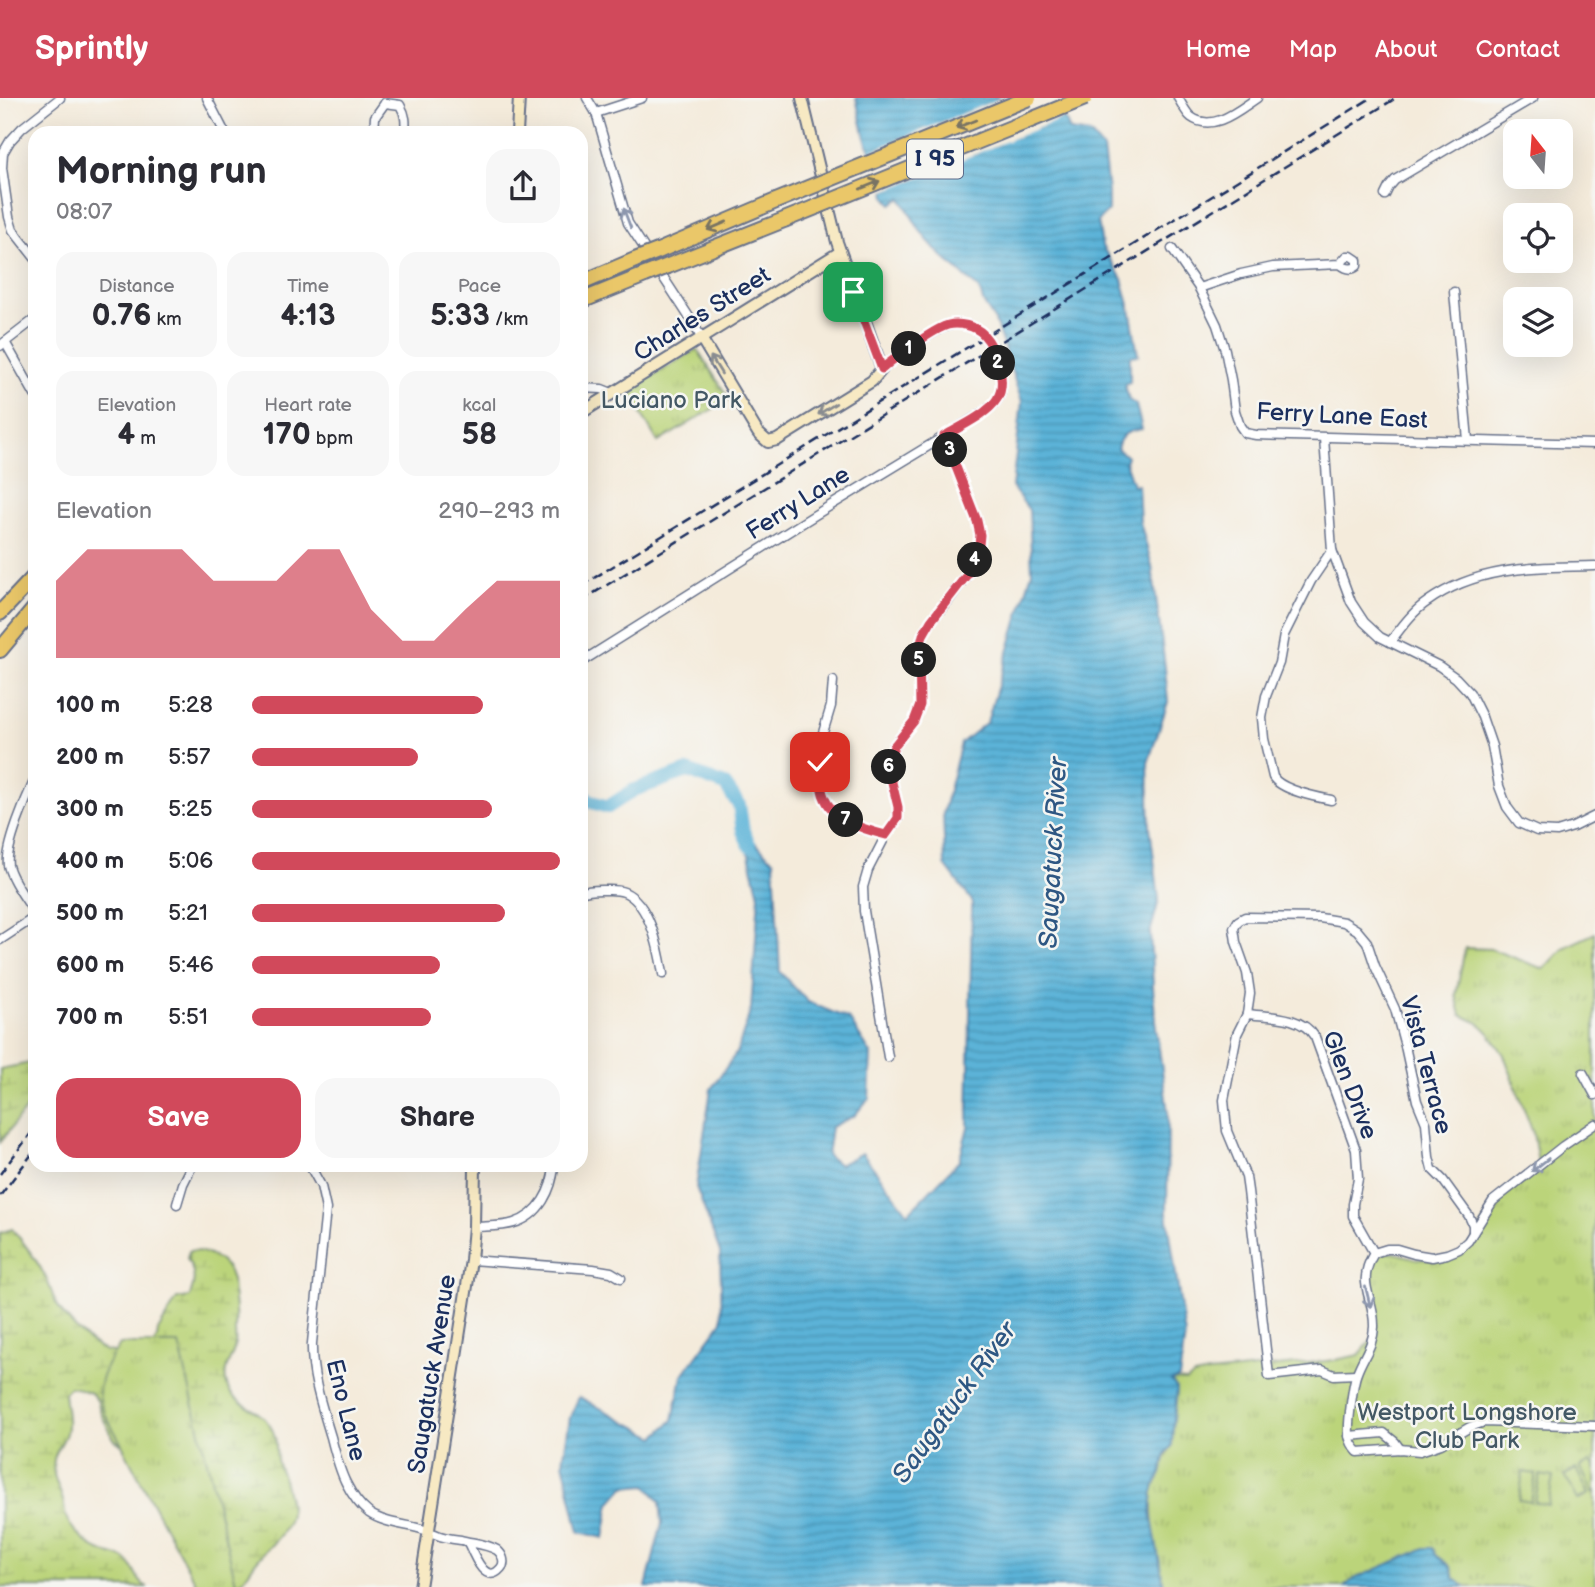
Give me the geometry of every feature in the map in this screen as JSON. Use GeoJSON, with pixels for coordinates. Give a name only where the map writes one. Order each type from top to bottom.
{"type":"FeatureCollection","features":[{"type":"Feature","properties":{"kind":"highway","name":"I 95"},"geometry":{"type":"LineString","coordinates":[[588,280],[1029,98]]}},
{"type":"Feature","properties":{"kind":"highway","name":"I 95"},"geometry":{"type":"LineString","coordinates":[[588,298],[1085,98]]}},
{"type":"Feature","properties":{"kind":"highway"},"geometry":{"type":"LineString","coordinates":[[0,613],[28,583]]}},
{"type":"Feature","properties":{"kind":"highway"},"geometry":{"type":"LineString","coordinates":[[0,651],[28,617]]}},
{"type":"Feature","properties":{"kind":"highway"},"geometry":{"type":"LineString","coordinates":[[0,651],[28,627]]}},
{"type":"Feature","properties":{"kind":"main road"},"geometry":{"type":"LineString","coordinates":[[517,126],[519,98]]}},
{"type":"Feature","properties":{"kind":"main road"},"geometry":{"type":"LineString","coordinates":[[701,338],[758,433],[768,442],[777,440],[872,381],[882,369],[840,252],[802,98]]}},
{"type":"Feature","properties":{"kind":"main road","name":"Charles Street"},"geometry":{"type":"LineString","coordinates":[[588,408],[840,252]]}},
{"type":"Feature","properties":{"kind":"main road","name":"Saugatuck Avenue"},"geometry":{"type":"LineString","coordinates":[[420,1587],[471,1260],[475,1172]]}},
{"type":"Feature","properties":{"kind":"street"},"geometry":{"type":"LineString","coordinates":[[28,249],[13,230],[9,217],[2,168],[3,153],[22,128],[60,98]]}},
{"type":"Feature","properties":{"kind":"street"},"geometry":{"type":"LineString","coordinates":[[207,98],[219,126]]}},
{"type":"Feature","properties":{"kind":"street"},"geometry":{"type":"LineString","coordinates":[[587,98],[596,113],[628,223],[701,338]]}},
{"type":"Feature","properties":{"kind":"street"},"geometry":{"type":"LineString","coordinates":[[596,113],[642,98]]}},
{"type":"Feature","properties":{"kind":"street"},"geometry":{"type":"LineString","coordinates":[[1178,98],[1189,116],[1202,122],[1215,122],[1226,118],[1257,98]]}},
{"type":"Feature","properties":{"kind":"street"},"geometry":{"type":"LineString","coordinates":[[1385,195],[1395,180],[1534,98]]}},
{"type":"Feature","properties":{"kind":"street"},"geometry":{"type":"LineString","coordinates":[[374,126],[375,117],[384,101],[400,105],[406,126]]}},
{"type":"Feature","properties":{"kind":"street","name":"Ferry Lane East"},"geometry":{"type":"LineString","coordinates":[[1172,249],[1199,288],[1217,325],[1225,350],[1235,411],[1245,433],[1324,438],[1595,444]]}},
{"type":"Feature","properties":{"kind":"street"},"geometry":{"type":"LineString","coordinates":[[1199,288],[1273,267],[1340,264]]}},
{"type":"Feature","properties":{"kind":"street"},"geometry":{"type":"LineString","coordinates":[[1454,292],[1468,440]]}},
{"type":"Feature","properties":{"kind":"street"},"geometry":{"type":"LineString","coordinates":[[28,324],[3,344],[28,384]]}},
{"type":"Feature","properties":{"kind":"street","name":"Ferry Lane"},"geometry":{"type":"LineString","coordinates":[[588,658],[815,514],[981,414],[996,401],[1001,390],[996,356],[981,332],[954,324],[939,329],[882,369]]}},
{"type":"Feature","properties":{"kind":"street"},"geometry":{"type":"LineString","coordinates":[[588,388],[612,393]]}},
{"type":"Feature","properties":{"kind":"street"},"geometry":{"type":"LineString","coordinates":[[888,1057],[864,911],[863,887],[868,870],[898,818],[889,770],[890,757],[894,746],[914,721],[920,705],[919,651],[923,635],[970,571],[978,555],[980,535],[944,436]]}},
{"type":"Feature","properties":{"kind":"street"},"geometry":{"type":"LineString","coordinates":[[1324,438],[1332,550],[1352,602],[1364,622],[1380,637],[1439,666],[1457,678],[1470,694],[1492,746],[1499,786],[1507,807],[1519,823],[1537,831],[1557,832],[1595,816]]}},
{"type":"Feature","properties":{"kind":"street"},"geometry":{"type":"LineString","coordinates":[[1331,800],[1276,782],[1264,739],[1261,714],[1279,663],[1284,635],[1311,581],[1332,550]]}},
{"type":"Feature","properties":{"kind":"street"},"geometry":{"type":"LineString","coordinates":[[1390,642],[1406,621],[1427,602],[1461,583],[1495,572],[1523,568],[1595,566]]}},
{"type":"Feature","properties":{"kind":"street"},"geometry":{"type":"LineString","coordinates":[[833,681],[831,706],[822,736],[822,790],[827,804],[839,816],[864,829],[886,835]]}},
{"type":"Feature","properties":{"kind":"street"},"geometry":{"type":"LineString","coordinates":[[28,798],[9,849],[7,862],[28,904]]}},
{"type":"Feature","properties":{"kind":"street"},"geometry":{"type":"LineString","coordinates":[[588,891],[615,890],[627,893],[634,899],[651,925],[663,974]]}},
{"type":"Feature","properties":{"kind":"street","name":"Vista Terrace"},"geometry":{"type":"LineString","coordinates":[[1247,1014],[1250,993],[1247,973],[1236,942],[1234,928],[1238,922],[1245,917],[1320,918],[1344,922],[1357,930],[1367,942],[1375,967],[1395,1009],[1417,1101],[1426,1123],[1429,1157],[1433,1168],[1469,1216],[1473,1232]]}},
{"type":"Feature","properties":{"kind":"street"},"geometry":{"type":"LineString","coordinates":[[0,940],[28,921]]}},
{"type":"Feature","properties":{"kind":"street"},"geometry":{"type":"LineString","coordinates":[[1247,1014],[1237,1034],[1224,1100],[1227,1131],[1246,1177],[1269,1376],[1322,1370],[1334,1375],[1356,1374]]}},
{"type":"Feature","properties":{"kind":"street","name":"Glen Drive"},"geometry":{"type":"LineString","coordinates":[[1247,1014],[1297,1021],[1315,1037],[1356,1150],[1359,1179],[1353,1216],[1374,1253]]}},
{"type":"Feature","properties":{"kind":"street"},"geometry":{"type":"LineString","coordinates":[[1583,1073],[1595,1095]]}},
{"type":"Feature","properties":{"kind":"street"},"geometry":{"type":"LineString","coordinates":[[1595,1124],[1493,1201],[1468,1241],[1459,1249],[1432,1257],[1398,1249],[1374,1253],[1365,1276],[1374,1325],[1373,1338],[1356,1374],[1349,1436],[1358,1452],[1400,1449],[1413,1451],[1429,1448],[1484,1422],[1595,1426]]}},
{"type":"Feature","properties":{"kind":"street"},"geometry":{"type":"LineString","coordinates":[[177,1204],[189,1172]]}},
{"type":"Feature","properties":{"kind":"street","name":"Eno Lane"},"geometry":{"type":"LineString","coordinates":[[313,1172],[321,1186],[326,1209],[312,1362],[340,1469],[353,1494],[369,1513],[438,1536],[468,1542],[494,1548],[502,1554],[504,1562],[501,1569],[493,1574],[484,1572],[468,1542]]}},
{"type":"Feature","properties":{"kind":"street"},"geometry":{"type":"LineString","coordinates":[[474,1227],[518,1222],[532,1213],[545,1200],[554,1172]]}},
{"type":"Feature","properties":{"kind":"street"},"geometry":{"type":"LineString","coordinates":[[1462,1206],[1478,1211],[1489,1207]]}},
{"type":"Feature","properties":{"kind":"street"},"geometry":{"type":"LineString","coordinates":[[471,1260],[593,1269],[611,1272],[621,1278]]}},
{"type":"Feature","properties":{"kind":"street"},"geometry":{"type":"LineString","coordinates":[[1349,1436],[1384,1433],[1400,1449]]}},
{"type":"Feature","properties":{"kind":"green space","name":"Luciano Park"},"geometry":{"type":"Polygon","coordinates":[[[697,349],[729,399],[658,442],[628,391],[697,349]]]}},
{"type":"Feature","properties":{"kind":"green space","name":"Westport Longshore Club Park"},"geometry":{"type":"Polygon","coordinates":[[[1595,933],[1595,1587],[1465,1587],[1454,1578],[1451,1568],[1436,1555],[1433,1548],[1425,1548],[1354,1579],[1344,1587],[1164,1587],[1155,1540],[1152,1502],[1154,1486],[1172,1446],[1177,1388],[1170,1380],[1186,1381],[1209,1373],[1335,1360],[1359,1355],[1377,1334],[1369,1281],[1375,1258],[1386,1252],[1440,1260],[1467,1250],[1499,1201],[1539,1168],[1533,1133],[1504,1055],[1479,1023],[1461,1015],[1456,995],[1465,948],[1491,949],[1544,969],[1565,947],[1595,933]]]}},
{"type":"Feature","properties":{"kind":"green space"},"geometry":{"type":"Polygon","coordinates":[[[28,1063],[28,1106],[0,1142],[0,1069],[28,1063]]]}},
{"type":"Feature","properties":{"kind":"green space"},"geometry":{"type":"Polygon","coordinates":[[[12,1229],[39,1265],[56,1303],[65,1316],[85,1338],[106,1351],[150,1351],[158,1331],[177,1299],[190,1297],[194,1277],[187,1259],[189,1251],[198,1251],[214,1257],[228,1271],[232,1280],[235,1306],[235,1341],[226,1371],[226,1381],[233,1396],[264,1418],[272,1429],[290,1511],[283,1531],[238,1584],[234,1586],[139,1458],[114,1439],[97,1400],[91,1393],[70,1387],[64,1393],[66,1431],[53,1466],[66,1517],[76,1532],[90,1545],[129,1562],[140,1582],[148,1587],[0,1587],[0,1233],[12,1229]]]}},
{"type":"Feature","properties":{"kind":"green space"},"geometry":{"type":"Polygon","coordinates":[[[120,1344],[179,1344],[237,1587],[192,1587],[196,1583],[107,1418],[99,1393],[101,1380],[120,1344]]]}},
{"type":"Feature","properties":{"kind":"green space"},"geometry":{"type":"Polygon","coordinates":[[[1591,1462],[1595,1468],[1593,1492],[1580,1467],[1591,1462]]]}},
{"type":"Feature","properties":{"kind":"green space"},"geometry":{"type":"Polygon","coordinates":[[[1576,1469],[1589,1494],[1578,1500],[1565,1475],[1576,1469]]]}},
{"type":"Feature","properties":{"kind":"green space"},"geometry":{"type":"Polygon","coordinates":[[[1523,1472],[1536,1474],[1531,1502],[1519,1500],[1523,1472]]]}},
{"type":"Feature","properties":{"kind":"green space"},"geometry":{"type":"Polygon","coordinates":[[[1540,1475],[1553,1477],[1548,1505],[1535,1502],[1540,1475]]]}},
{"type":"Feature","properties":{"kind":"water","name":"Saugatuck River"},"geometry":{"type":"Polygon","coordinates":[[[856,98],[1057,98],[1070,131],[1090,134],[1103,149],[1108,211],[1098,221],[1102,246],[1122,279],[1130,308],[1138,355],[1130,356],[1130,382],[1125,385],[1129,400],[1136,405],[1142,429],[1125,434],[1117,449],[1127,456],[1125,462],[1133,485],[1138,485],[1140,522],[1152,566],[1168,702],[1148,763],[1150,827],[1159,900],[1150,933],[1155,1020],[1168,1112],[1167,1213],[1185,1336],[1179,1378],[1171,1381],[1177,1388],[1172,1446],[1166,1453],[1161,1474],[1156,1482],[1151,1512],[1164,1587],[646,1587],[662,1523],[660,1501],[646,1485],[624,1487],[610,1503],[604,1538],[579,1532],[563,1462],[570,1417],[579,1397],[655,1437],[673,1420],[682,1376],[722,1321],[720,1252],[696,1187],[711,1089],[737,1052],[751,1009],[759,895],[743,831],[774,861],[780,972],[808,1002],[849,1019],[871,1054],[869,1098],[854,1116],[831,1127],[827,1155],[839,1165],[862,1153],[908,1213],[959,1161],[968,1127],[972,901],[945,865],[943,813],[961,743],[987,722],[1032,572],[1029,510],[1012,487],[1022,402],[995,321],[984,304],[979,289],[929,242],[901,198],[892,204],[886,197],[865,138],[856,98]]]}},
{"type":"Feature","properties":{"kind":"water"},"geometry":{"type":"Polygon","coordinates":[[[1425,1548],[1433,1548],[1436,1555],[1451,1568],[1454,1578],[1465,1587],[1344,1587],[1354,1579],[1425,1548]]]}},
{"type":"Feature","properties":{"kind":"pier"},"geometry":{"type":"Polygon","coordinates":[[[1001,98],[1061,98],[1068,116],[882,192],[867,153],[1001,98]]]}},
{"type":"Feature","properties":{"kind":"waterway"},"geometry":{"type":"LineString","coordinates":[[588,800],[608,807],[634,790],[688,771],[725,785],[739,805],[743,831],[750,846]]}},
{"type":"Feature","properties":{"kind":"railway"},"geometry":{"type":"LineString","coordinates":[[588,582],[1371,98]]}},
{"type":"Feature","properties":{"kind":"railway"},"geometry":{"type":"LineString","coordinates":[[588,597],[1396,98]]}},
{"type":"Feature","properties":{"kind":"railway"},"geometry":{"type":"LineString","coordinates":[[0,1174],[28,1137]]}},
{"type":"Feature","properties":{"kind":"railway"},"geometry":{"type":"LineString","coordinates":[[0,1196],[28,1159]]}},
{"type":"Feature","properties":{"kind":"route"},"geometry":{"type":"LineString","coordinates":[[820,762],[822,790],[827,804],[839,816],[864,829],[886,835],[898,818],[889,770],[890,757],[894,746],[914,721],[920,705],[919,651],[923,635],[970,571],[978,555],[980,535],[977,521],[944,436],[990,408],[1001,390],[999,364],[984,335],[963,325],[943,327],[882,369],[853,292]]}}]}
